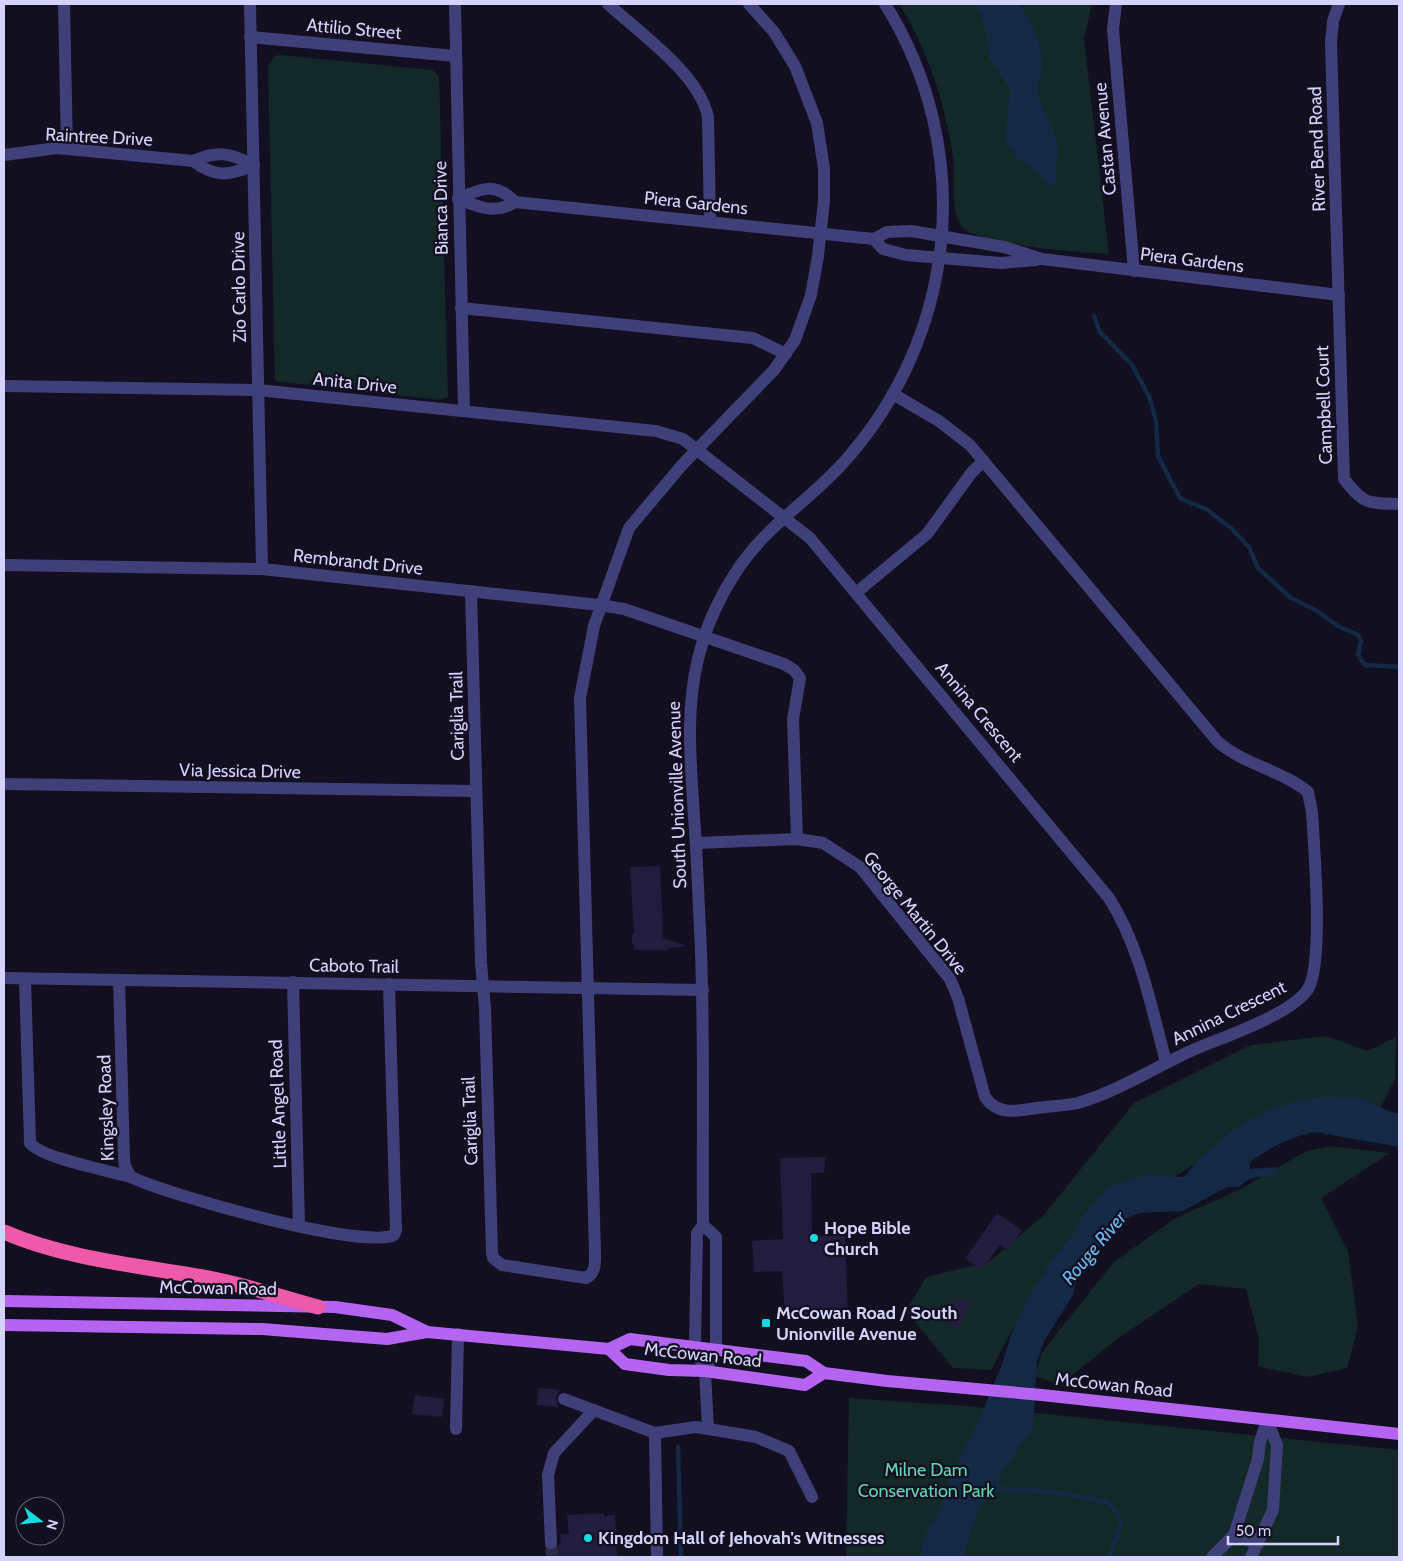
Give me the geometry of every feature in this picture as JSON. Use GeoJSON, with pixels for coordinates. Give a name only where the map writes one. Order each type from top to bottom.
{"type":"FeatureCollection","features":[{"type":"Feature","properties":{"kind":"highway"},"geometry":{"type":"LineString","coordinates":[[4,1232],[31,1243],[150,1269],[210,1279],[318,1307]]}},
{"type":"Feature","properties":{"kind":"main road","name":"McCowan Road"},"geometry":{"type":"LineString","coordinates":[[4,1302],[318,1307],[392,1315],[427,1332]]}},
{"type":"Feature","properties":{"kind":"main road","name":"McCowan Road"},"geometry":{"type":"LineString","coordinates":[[4,1324],[262,1329],[387,1339],[427,1332],[609,1350],[630,1339],[806,1360],[824,1373],[1399,1434]]}},
{"type":"Feature","properties":{"kind":"main road","name":"McCowan Road"},"geometry":{"type":"LineString","coordinates":[[609,1350],[625,1364],[669,1370],[705,1371],[805,1384],[824,1373]]}},
{"type":"Feature","properties":{"kind":"street"},"geometry":{"type":"LineString","coordinates":[[64,4],[67,149]]}},
{"type":"Feature","properties":{"kind":"street","name":"Zio Carlo Drive"},"geometry":{"type":"LineString","coordinates":[[250,4],[262,569]]}},
{"type":"Feature","properties":{"kind":"street","name":"Bianca Drive"},"geometry":{"type":"LineString","coordinates":[[455,4],[464,411]]}},
{"type":"Feature","properties":{"kind":"street"},"geometry":{"type":"LineString","coordinates":[[608,4],[690,80],[705,104],[708,117],[710,222]]}},
{"type":"Feature","properties":{"kind":"street"},"geometry":{"type":"LineString","coordinates":[[588,987],[580,698],[600,605],[629,528],[697,450],[774,370],[795,340],[810,294],[821,234],[824,168],[817,123],[795,66],[774,32],[749,4]]}},
{"type":"Feature","properties":{"kind":"street","name":"South Unionville Avenue"},"geometry":{"type":"LineString","coordinates":[[705,1371],[695,1347],[697,1233],[703,1225],[703,990],[690,714],[691,692],[703,638],[728,586],[758,544],[849,456],[869,432],[893,394],[921,334],[941,258],[942,172],[935,125],[916,65],[885,4]]}},
{"type":"Feature","properties":{"kind":"street","name":"Castan Avenue"},"geometry":{"type":"LineString","coordinates":[[1116,4],[1113,29],[1134,271]]}},
{"type":"Feature","properties":{"kind":"street","name":"River Bend Road"},"geometry":{"type":"LineString","coordinates":[[1339,4],[1333,20],[1331,43],[1339,295]]}},
{"type":"Feature","properties":{"kind":"street","name":"Attilio Street"},"geometry":{"type":"LineString","coordinates":[[250,37],[455,56]]}},
{"type":"Feature","properties":{"kind":"street","name":"Raintree Drive"},"geometry":{"type":"LineString","coordinates":[[4,155],[49,148],[193,161],[209,154],[233,154],[254,165]]}},
{"type":"Feature","properties":{"kind":"street","name":"Raintree Drive"},"geometry":{"type":"LineString","coordinates":[[193,161],[208,172],[232,174],[254,165]]}},
{"type":"Feature","properties":{"kind":"street","name":"Piera Gardens"},"geometry":{"type":"LineString","coordinates":[[458,198],[480,188],[504,191],[515,202],[821,234],[874,239],[887,232],[911,231],[1004,247],[1042,259],[1339,295]]}},
{"type":"Feature","properties":{"kind":"street","name":"Piera Gardens"},"geometry":{"type":"LineString","coordinates":[[458,198],[480,208],[503,210],[515,202]]}},
{"type":"Feature","properties":{"kind":"street","name":"Piera Gardens"},"geometry":{"type":"LineString","coordinates":[[874,239],[883,250],[906,255],[1001,263],[1042,259]]}},
{"type":"Feature","properties":{"kind":"street","name":"Campbell Court"},"geometry":{"type":"LineString","coordinates":[[1339,295],[1344,479],[1353,494],[1369,503],[1399,504]]}},
{"type":"Feature","properties":{"kind":"street"},"geometry":{"type":"LineString","coordinates":[[461,308],[753,338],[786,354]]}},
{"type":"Feature","properties":{"kind":"street","name":"Anita Drive"},"geometry":{"type":"LineString","coordinates":[[4,386],[258,390],[656,431],[683,439],[697,450]]}},
{"type":"Feature","properties":{"kind":"street","name":"Annina Crescent"},"geometry":{"type":"LineString","coordinates":[[697,450],[810,538],[858,592],[1110,898],[1123,919],[1135,949],[1166,1062],[1288,1008],[1306,991],[1312,981],[1316,952],[1310,797],[1295,784],[1244,760],[1218,742],[970,445],[939,421],[893,394]]}},
{"type":"Feature","properties":{"kind":"street"},"geometry":{"type":"LineString","coordinates":[[858,592],[927,534],[972,472],[984,460]]}},
{"type":"Feature","properties":{"kind":"street","name":"Rembrandt Drive"},"geometry":{"type":"LineString","coordinates":[[4,565],[262,569],[600,605],[624,609],[703,638],[784,664],[798,673],[800,678],[794,707],[793,738],[797,838]]}},
{"type":"Feature","properties":{"kind":"street","name":"Cariglia Trail"},"geometry":{"type":"LineString","coordinates":[[471,591],[492,1252],[493,1258],[502,1265],[580,1279],[593,1274],[595,1268],[588,987]]}},
{"type":"Feature","properties":{"kind":"street","name":"Via Jessica Drive"},"geometry":{"type":"LineString","coordinates":[[4,784],[476,791]]}},
{"type":"Feature","properties":{"kind":"street","name":"George Martin Drive"},"geometry":{"type":"LineString","coordinates":[[696,843],[797,838],[823,843],[860,867],[950,979],[958,998],[985,1097],[998,1109],[1014,1111],[1076,1103],[1099,1096],[1166,1062]]}},
{"type":"Feature","properties":{"kind":"street","name":"Caboto Trail"},"geometry":{"type":"LineString","coordinates":[[4,978],[703,990]]}},
{"type":"Feature","properties":{"kind":"street"},"geometry":{"type":"LineString","coordinates":[[25,978],[30,1143],[34,1148],[48,1155],[132,1177]]}},
{"type":"Feature","properties":{"kind":"street","name":"Kingsley Road"},"geometry":{"type":"LineString","coordinates":[[119,980],[124,1158],[125,1166],[132,1177],[210,1206],[299,1226],[380,1238],[394,1235],[396,1230],[388,984]]}},
{"type":"Feature","properties":{"kind":"street","name":"Little Angel Road"},"geometry":{"type":"LineString","coordinates":[[293,982],[299,1226]]}},
{"type":"Feature","properties":{"kind":"street"},"geometry":{"type":"LineString","coordinates":[[703,1225],[716,1237],[716,1349],[705,1371],[708,1429]]}},
{"type":"Feature","properties":{"kind":"street"},"geometry":{"type":"LineString","coordinates":[[456,1429],[458,1334]]}},
{"type":"Feature","properties":{"kind":"street"},"geometry":{"type":"LineString","coordinates":[[564,1399],[655,1433],[696,1427],[756,1437],[789,1451],[812,1497]]}},
{"type":"Feature","properties":{"kind":"street"},"geometry":{"type":"LineString","coordinates":[[551,1543],[548,1475],[554,1453],[594,1410]]}},
{"type":"Feature","properties":{"kind":"street"},"geometry":{"type":"LineString","coordinates":[[1212,1557],[1234,1535],[1258,1459],[1260,1442],[1267,1420]]}},
{"type":"Feature","properties":{"kind":"street"},"geometry":{"type":"LineString","coordinates":[[1251,1557],[1273,1510],[1278,1444],[1267,1420]]}},
{"type":"Feature","properties":{"kind":"street"},"geometry":{"type":"LineString","coordinates":[[655,1433],[657,1557]]}},
{"type":"Feature","properties":{"kind":"street"},"geometry":{"type":"LineString","coordinates":[[1234,1535],[1258,1544]]}},
{"type":"Feature","properties":{"kind":"green space"},"geometry":{"type":"Polygon","coordinates":[[[899,4],[1092,4],[1084,39],[1109,254],[1055,250],[1008,243],[987,239],[971,233],[962,227],[954,205],[954,160],[941,100],[916,34],[899,4]]]}},
{"type":"Feature","properties":{"kind":"green space"},"geometry":{"type":"Polygon","coordinates":[[[275,56],[432,70],[439,76],[448,397],[439,400],[275,381],[268,66],[275,56]]]}},
{"type":"Feature","properties":{"kind":"green space"},"geometry":{"type":"Polygon","coordinates":[[[1326,1036],[1368,1051],[1396,1037],[1395,1079],[1377,1115],[1331,1104],[1201,1160],[1164,1184],[1060,1278],[1012,1330],[991,1370],[953,1368],[906,1311],[926,1277],[989,1262],[1043,1216],[1134,1103],[1251,1045],[1326,1036]]]}},
{"type":"Feature","properties":{"kind":"green space"},"geometry":{"type":"Polygon","coordinates":[[[1331,1146],[1390,1153],[1321,1198],[1348,1251],[1358,1327],[1347,1368],[1307,1377],[1258,1366],[1259,1339],[1246,1289],[1199,1284],[1117,1339],[1060,1385],[1035,1376],[1042,1352],[1114,1262],[1174,1219],[1241,1189],[1306,1151],[1331,1146]]]}},
{"type":"Feature","properties":{"kind":"green space","name":"Milne Dam Conservation Park"},"geometry":{"type":"Polygon","coordinates":[[[849,1398],[966,1406],[1399,1450],[1399,1557],[846,1557],[849,1398]]]}},
{"type":"Feature","properties":{"kind":"water"},"geometry":{"type":"Polygon","coordinates":[[[974,4],[1019,4],[1036,34],[1042,60],[1038,95],[1058,144],[1056,173],[1058,182],[1048,187],[1041,175],[1017,158],[1005,141],[1010,89],[989,58],[988,41],[981,15],[974,4]]]}},
{"type":"Feature","properties":{"kind":"water","name":"Rouge River"},"geometry":{"type":"Polygon","coordinates":[[[1329,1096],[1357,1097],[1399,1114],[1399,1147],[1315,1132],[1298,1136],[1281,1143],[1250,1162],[1250,1169],[1276,1167],[1279,1173],[1276,1175],[1252,1179],[1243,1183],[1240,1187],[1227,1187],[1183,1211],[1139,1213],[1127,1218],[1090,1257],[1088,1268],[1077,1280],[1073,1295],[1044,1341],[1037,1362],[1033,1428],[999,1478],[999,1485],[1004,1489],[1002,1492],[990,1493],[978,1510],[963,1557],[921,1557],[925,1535],[939,1512],[952,1472],[979,1420],[1002,1364],[1011,1335],[1028,1298],[1052,1260],[1074,1233],[1083,1215],[1107,1187],[1142,1176],[1184,1177],[1215,1145],[1248,1121],[1285,1104],[1329,1096]]]}},
{"type":"Feature","properties":{"kind":"building"},"geometry":{"type":"Polygon","coordinates":[[[660,866],[663,938],[687,946],[668,948],[668,950],[634,950],[634,944],[632,944],[632,935],[634,934],[630,867],[660,866]]]}},
{"type":"Feature","properties":{"kind":"building","name":"Hope Bible Church"},"geometry":{"type":"Polygon","coordinates":[[[826,1157],[824,1173],[811,1173],[812,1236],[845,1236],[848,1317],[785,1318],[782,1271],[754,1272],[752,1241],[783,1239],[780,1158],[826,1157]]]}},
{"type":"Feature","properties":{"kind":"building"},"geometry":{"type":"Polygon","coordinates":[[[997,1213],[1022,1230],[1008,1250],[1000,1245],[982,1270],[965,1258],[997,1213]]]}},
{"type":"Feature","properties":{"kind":"building"},"geometry":{"type":"Polygon","coordinates":[[[956,1297],[970,1304],[959,1329],[945,1323],[956,1297]]]}},
{"type":"Feature","properties":{"kind":"building"},"geometry":{"type":"Polygon","coordinates":[[[539,1388],[560,1390],[556,1397],[558,1407],[537,1405],[539,1388]]]}},
{"type":"Feature","properties":{"kind":"building"},"geometry":{"type":"Polygon","coordinates":[[[415,1395],[444,1399],[442,1417],[412,1414],[415,1395]]]}},
{"type":"Feature","properties":{"kind":"building","name":"Kingdom Hall of Jehovah's Witnesses"},"geometry":{"type":"Polygon","coordinates":[[[604,1513],[604,1516],[615,1515],[617,1557],[547,1557],[546,1549],[555,1550],[561,1542],[560,1534],[569,1534],[567,1515],[604,1513]]]}},
{"type":"Feature","properties":{"kind":"waterway"},"geometry":{"type":"LineString","coordinates":[[1094,316],[1100,332],[1132,365],[1149,396],[1156,421],[1158,456],[1180,498],[1206,509],[1232,529],[1249,547],[1258,568],[1291,598],[1317,611],[1338,626],[1358,635],[1361,641],[1358,655],[1365,665],[1399,667]]}},
{"type":"Feature","properties":{"kind":"waterway"},"geometry":{"type":"LineString","coordinates":[[678,1447],[681,1557]]}},
{"type":"Feature","properties":{"kind":"waterway"},"geometry":{"type":"LineString","coordinates":[[1004,1489],[1053,1492],[1107,1502],[1118,1513],[1121,1526],[1109,1557]]}},
{"type":"Feature","properties":{"kind":"tunnel"},"geometry":{"type":"LineString","coordinates":[[551,1543],[552,1557]]}},
{"type":"Feature","properties":{"kind":"place","name":"Hope Bible Church"},"geometry":{"type":"Point","coordinates":[814,1238]}},
{"type":"Feature","properties":{"kind":"place","name":"McCowan Road / South Unionville Avenue"},"geometry":{"type":"Point","coordinates":[766,1323]}},
{"type":"Feature","properties":{"kind":"place","name":"Kingdom Hall of Jehovah's Witnesses"},"geometry":{"type":"Point","coordinates":[588,1538]}}]}
